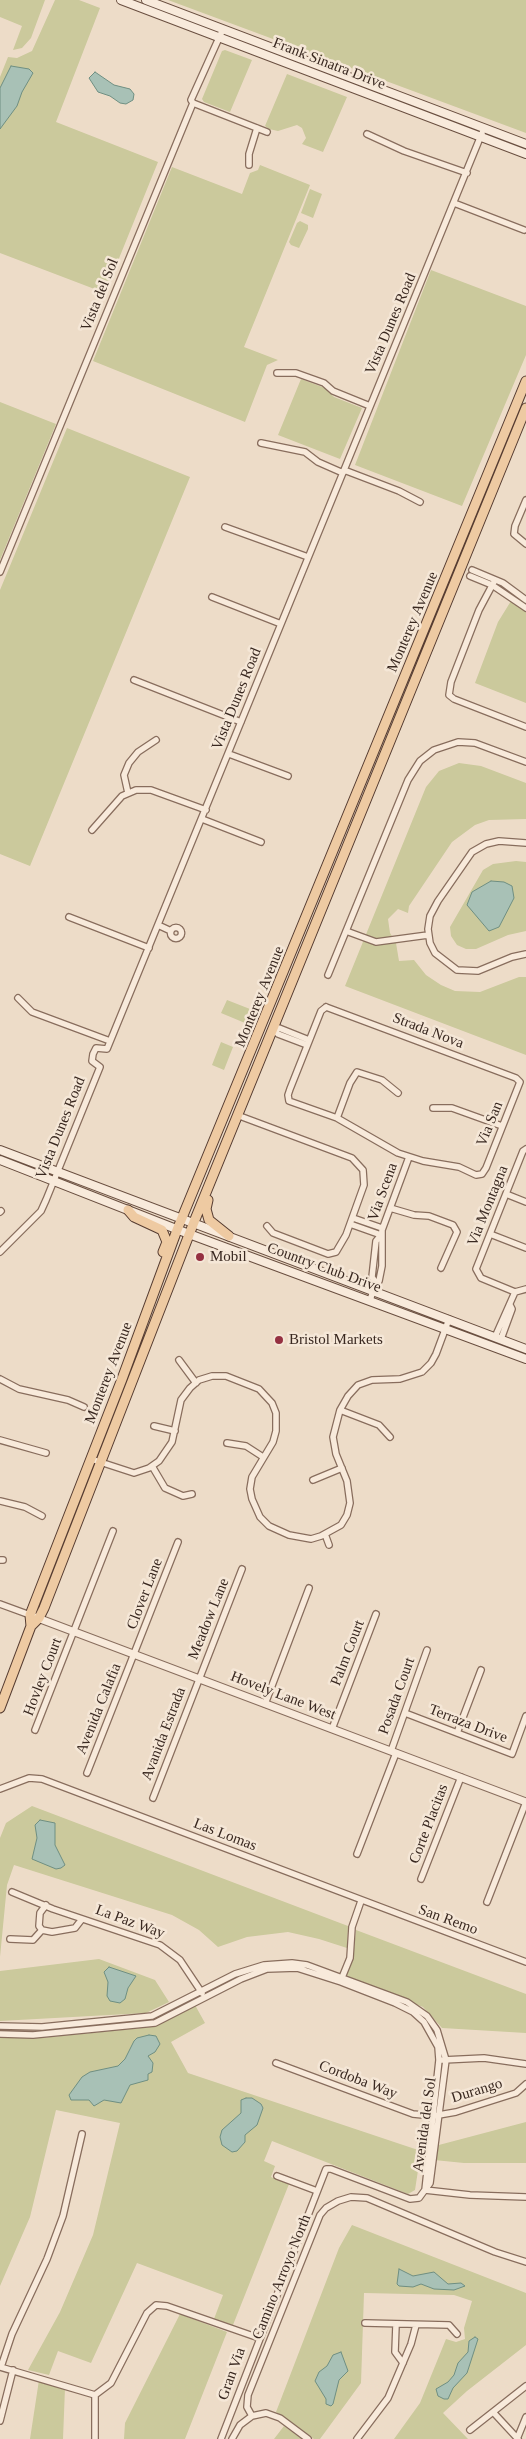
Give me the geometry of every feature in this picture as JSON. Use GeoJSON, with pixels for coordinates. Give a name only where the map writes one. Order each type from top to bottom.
{"type":"FeatureCollection","features":[{"type":"Feature","properties":{"kind":"main road","name":"Frank Sinatra Drive"},"geometry":{"type":"LineString","coordinates":[[121,0],[221,33],[526,144]]}},
{"type":"Feature","properties":{"kind":"main road","name":"Frank Sinatra Drive"},"geometry":{"type":"LineString","coordinates":[[146,0],[221,33],[526,154]]}},
{"type":"Feature","properties":{"kind":"main road","name":"Monterey Avenue"},"geometry":{"type":"LineString","coordinates":[[31,1626],[30,1615],[91,1460],[177,1230],[279,987],[526,381]]}},
{"type":"Feature","properties":{"kind":"main road","name":"Monterey Avenue"},"geometry":{"type":"LineString","coordinates":[[0,1708],[31,1626],[39,1618],[189,1234],[526,408]]}},
{"type":"Feature","properties":{"kind":"main road"},"geometry":{"type":"LineString","coordinates":[[392,738],[400,710],[396,697]]}},
{"type":"Feature","properties":{"kind":"main road"},"geometry":{"type":"LineString","coordinates":[[273,1029],[270,1020],[278,1001],[279,987]]}},
{"type":"Feature","properties":{"kind":"main road","name":"Country Club Drive"},"geometry":{"type":"LineString","coordinates":[[0,1150],[229,1236],[374,1286],[449,1319],[526,1349]]}},
{"type":"Feature","properties":{"kind":"main road","name":"Country Club Drive"},"geometry":{"type":"LineString","coordinates":[[0,1160],[177,1230],[526,1359]]}},
{"type":"Feature","properties":{"kind":"main road"},"geometry":{"type":"LineString","coordinates":[[215,1170],[206,1215],[211,1223],[229,1236]]}},
{"type":"Feature","properties":{"kind":"main road"},"geometry":{"type":"LineString","coordinates":[[128,1210],[134,1217],[160,1228],[166,1235],[167,1242],[160,1263],[162,1271]]}},
{"type":"Feature","properties":{"kind":"street","name":"Vista del Sol"},"geometry":{"type":"LineString","coordinates":[[0,572],[192,103],[191,100],[221,33]]}},
{"type":"Feature","properties":{"kind":"street"},"geometry":{"type":"LineString","coordinates":[[192,103],[267,132]]}},
{"type":"Feature","properties":{"kind":"street"},"geometry":{"type":"LineString","coordinates":[[249,165],[249,154],[257,128]]}},
{"type":"Feature","properties":{"kind":"street","name":"Vista Dunes Road"},"geometry":{"type":"LineString","coordinates":[[0,1252],[41,1211],[100,1067],[92,1061],[93,1054],[96,1048],[107,1049],[484,128]]}},
{"type":"Feature","properties":{"kind":"street"},"geometry":{"type":"LineString","coordinates":[[367,134],[404,151],[467,173]]}},
{"type":"Feature","properties":{"kind":"street"},"geometry":{"type":"LineString","coordinates":[[454,203],[524,230]]}},
{"type":"Feature","properties":{"kind":"street"},"geometry":{"type":"LineString","coordinates":[[277,373],[296,373],[324,383],[333,391],[370,406]]}},
{"type":"Feature","properties":{"kind":"street"},"geometry":{"type":"LineString","coordinates":[[261,443],[305,452],[318,462],[400,491],[420,502]]}},
{"type":"Feature","properties":{"kind":"street"},"geometry":{"type":"LineString","coordinates":[[526,500],[515,526],[516,538],[526,544]]}},
{"type":"Feature","properties":{"kind":"street"},"geometry":{"type":"LineString","coordinates":[[225,527],[308,557]]}},
{"type":"Feature","properties":{"kind":"street"},"geometry":{"type":"LineString","coordinates":[[471,573],[526,600]]}},
{"type":"Feature","properties":{"kind":"street"},"geometry":{"type":"LineString","coordinates":[[494,583],[526,608]]}},
{"type":"Feature","properties":{"kind":"street"},"geometry":{"type":"LineString","coordinates":[[494,583],[479,610],[448,689],[449,695],[454,699],[526,727]]}},
{"type":"Feature","properties":{"kind":"street"},"geometry":{"type":"LineString","coordinates":[[212,596],[281,624]]}},
{"type":"Feature","properties":{"kind":"street"},"geometry":{"type":"LineString","coordinates":[[134,680],[241,722]]}},
{"type":"Feature","properties":{"kind":"street"},"geometry":{"type":"LineString","coordinates":[[128,793],[124,774],[129,763],[138,752],[156,740]]}},
{"type":"Feature","properties":{"kind":"street"},"geometry":{"type":"LineString","coordinates":[[328,974],[408,780],[420,761],[434,750],[458,742],[475,743],[526,762]]}},
{"type":"Feature","properties":{"kind":"street"},"geometry":{"type":"LineString","coordinates":[[229,754],[288,776]]}},
{"type":"Feature","properties":{"kind":"street"},"geometry":{"type":"LineString","coordinates":[[92,830],[122,796],[136,790],[151,790],[206,810]]}},
{"type":"Feature","properties":{"kind":"street"},"geometry":{"type":"LineString","coordinates":[[202,819],[260,842]]}},
{"type":"Feature","properties":{"kind":"street"},"geometry":{"type":"LineString","coordinates":[[526,842],[499,841],[486,844],[472,852],[430,916],[428,935],[435,952],[457,970],[478,971],[512,957],[526,954]]}},
{"type":"Feature","properties":{"kind":"street"},"geometry":{"type":"LineString","coordinates":[[69,917],[149,948]]}},
{"type":"Feature","properties":{"kind":"street"},"geometry":{"type":"LineString","coordinates":[[158,925],[171,931]]}},
{"type":"Feature","properties":{"kind":"street"},"geometry":{"type":"LineString","coordinates":[[346,931],[376,942],[428,935]]}},
{"type":"Feature","properties":{"kind":"street"},"geometry":{"type":"LineString","coordinates":[[18,998],[32,1012],[110,1041]]}},
{"type":"Feature","properties":{"kind":"street","name":"Strada Nova"},"geometry":{"type":"LineString","coordinates":[[308,1043],[321,1011],[326,1007],[511,1076],[520,1082]]}},
{"type":"Feature","properties":{"kind":"street"},"geometry":{"type":"LineString","coordinates":[[273,1029],[279,1028],[291,1036],[308,1043],[288,1095],[289,1101],[337,1118],[387,1149],[409,1157]]}},
{"type":"Feature","properties":{"kind":"street"},"geometry":{"type":"LineString","coordinates":[[337,1118],[350,1083],[357,1072],[382,1080],[398,1094]]}},
{"type":"Feature","properties":{"kind":"street","name":"Via San"},"geometry":{"type":"LineString","coordinates":[[409,1157],[459,1167],[476,1175],[482,1174],[520,1082]]}},
{"type":"Feature","properties":{"kind":"street"},"geometry":{"type":"LineString","coordinates":[[433,1108],[452,1108],[502,1126]]}},
{"type":"Feature","properties":{"kind":"street"},"geometry":{"type":"LineString","coordinates":[[238,1115],[345,1155],[358,1163],[363,1170],[364,1185],[353,1218],[336,1252],[328,1254],[273,1233],[267,1226]]}},
{"type":"Feature","properties":{"kind":"street","name":"Via Montagna"},"geometry":{"type":"LineString","coordinates":[[515,1292],[481,1278],[477,1274],[476,1269],[523,1151],[526,1149]]}},
{"type":"Feature","properties":{"kind":"street","name":"Via Scena"},"geometry":{"type":"LineString","coordinates":[[370,1300],[374,1286],[379,1280],[382,1266],[382,1232],[409,1157]]}},
{"type":"Feature","properties":{"kind":"street"},"geometry":{"type":"LineString","coordinates":[[506,1194],[526,1202]]}},
{"type":"Feature","properties":{"kind":"street"},"geometry":{"type":"LineString","coordinates":[[390,1208],[414,1215],[429,1216],[452,1225],[457,1232],[441,1268]]}},
{"type":"Feature","properties":{"kind":"street"},"geometry":{"type":"LineString","coordinates":[[353,1218],[365,1222],[382,1232]]}},
{"type":"Feature","properties":{"kind":"street"},"geometry":{"type":"LineString","coordinates":[[363,1229],[365,1222]]}},
{"type":"Feature","properties":{"kind":"street"},"geometry":{"type":"LineString","coordinates":[[350,1224],[363,1229],[382,1232]]}},
{"type":"Feature","properties":{"kind":"street"},"geometry":{"type":"LineString","coordinates":[[490,1234],[526,1248]]}},
{"type":"Feature","properties":{"kind":"street"},"geometry":{"type":"LineString","coordinates":[[498,1338],[512,1309],[510,1305],[515,1292],[526,1289]]}},
{"type":"Feature","properties":{"kind":"street"},"geometry":{"type":"LineString","coordinates":[[91,1460],[134,1473],[152,1466],[166,1453],[175,1431],[176,1416],[181,1400],[196,1383],[212,1376],[226,1376],[259,1389],[267,1396],[276,1413],[277,1422],[273,1442],[252,1477],[250,1489],[260,1517],[269,1526],[289,1535],[311,1539],[325,1534],[341,1525],[347,1515],[350,1493],[333,1446],[333,1437],[340,1410],[348,1396],[358,1385],[372,1380],[400,1379],[422,1372],[431,1363],[449,1319]]}},
{"type":"Feature","properties":{"kind":"street"},"geometry":{"type":"LineString","coordinates":[[179,1360],[196,1383]]}},
{"type":"Feature","properties":{"kind":"street"},"geometry":{"type":"LineString","coordinates":[[0,1379],[19,1389],[68,1400],[84,1407]]}},
{"type":"Feature","properties":{"kind":"street"},"geometry":{"type":"LineString","coordinates":[[340,1410],[379,1426],[390,1437]]}},
{"type":"Feature","properties":{"kind":"street"},"geometry":{"type":"LineString","coordinates":[[154,1426],[175,1431]]}},
{"type":"Feature","properties":{"kind":"street"},"geometry":{"type":"LineString","coordinates":[[0,1440],[46,1453]]}},
{"type":"Feature","properties":{"kind":"street"},"geometry":{"type":"LineString","coordinates":[[227,1443],[246,1446],[263,1457]]}},
{"type":"Feature","properties":{"kind":"street"},"geometry":{"type":"LineString","coordinates":[[152,1466],[165,1488],[183,1496],[192,1494]]}},
{"type":"Feature","properties":{"kind":"street"},"geometry":{"type":"LineString","coordinates":[[314,1480],[342,1468]]}},
{"type":"Feature","properties":{"kind":"street"},"geometry":{"type":"LineString","coordinates":[[0,1501],[24,1507],[42,1516]]}},
{"type":"Feature","properties":{"kind":"street","name":"Hovley Court"},"geometry":{"type":"LineString","coordinates":[[35,1730],[113,1531]]}},
{"type":"Feature","properties":{"kind":"street"},"geometry":{"type":"LineString","coordinates":[[325,1534],[330,1545]]}},
{"type":"Feature","properties":{"kind":"street","name":"Clover Lane"},"geometry":{"type":"LineString","coordinates":[[135,1655],[178,1542]]}},
{"type":"Feature","properties":{"kind":"street","name":"Meadow Lane"},"geometry":{"type":"LineString","coordinates":[[199,1679],[242,1569]]}},
{"type":"Feature","properties":{"kind":"street"},"geometry":{"type":"LineString","coordinates":[[265,1704],[309,1588]]}},
{"type":"Feature","properties":{"kind":"street"},"geometry":{"type":"LineString","coordinates":[[0,1604],[30,1615]]}},
{"type":"Feature","properties":{"kind":"street","name":"Palm Court"},"geometry":{"type":"LineString","coordinates":[[332,1729],[376,1614]]}},
{"type":"Feature","properties":{"kind":"street","name":"Hovely Lane West"},"geometry":{"type":"LineString","coordinates":[[30,1615],[526,1802]]}},
{"type":"Feature","properties":{"kind":"street","name":"Posada Court"},"geometry":{"type":"LineString","coordinates":[[357,1854],[427,1650]]}},
{"type":"Feature","properties":{"kind":"street","name":"Avenida Calafia"},"geometry":{"type":"LineString","coordinates":[[87,1773],[135,1655]]}},
{"type":"Feature","properties":{"kind":"street"},"geometry":{"type":"LineString","coordinates":[[457,1733],[481,1670]]}},
{"type":"Feature","properties":{"kind":"street","name":"Avanida Estrada"},"geometry":{"type":"LineString","coordinates":[[153,1798],[199,1679]]}},
{"type":"Feature","properties":{"kind":"street","name":"Terraza Drive"},"geometry":{"type":"LineString","coordinates":[[405,1713],[512,1754],[526,1716]]}},
{"type":"Feature","properties":{"kind":"street","name":"Corte Placitas"},"geometry":{"type":"LineString","coordinates":[[422,1879],[461,1777]]}},
{"type":"Feature","properties":{"kind":"street","name":"Las Lomas"},"geometry":{"type":"LineString","coordinates":[[0,1789],[29,1778],[42,1779],[362,1901]]}},
{"type":"Feature","properties":{"kind":"street"},"geometry":{"type":"LineString","coordinates":[[488,1902],[526,1802]]}},
{"type":"Feature","properties":{"kind":"street","name":"La Paz Way"},"geometry":{"type":"LineString","coordinates":[[12,1892],[160,1945],[172,1952],[180,1960],[204,1997]]}},
{"type":"Feature","properties":{"kind":"street"},"geometry":{"type":"LineString","coordinates":[[342,1980],[350,1958],[352,1927],[362,1901]]}},
{"type":"Feature","properties":{"kind":"street","name":"San Remo"},"geometry":{"type":"LineString","coordinates":[[362,1901],[526,1962]]}},
{"type":"Feature","properties":{"kind":"street"},"geometry":{"type":"LineString","coordinates":[[42,1930],[39,1926],[40,1913],[46,1905]]}},
{"type":"Feature","properties":{"kind":"street","name":"La Paz Way"},"geometry":{"type":"LineString","coordinates":[[10,1939],[33,1940],[42,1930],[52,1932],[75,1928],[82,1918]]}},
{"type":"Feature","properties":{"kind":"street","name":"Avenida del Sol"},"geometry":{"type":"LineString","coordinates":[[0,2026],[42,2026],[152,2016],[235,1974],[264,1964],[307,1965],[395,2003],[413,2012],[424,2022],[438,2047],[436,2116]]}},
{"type":"Feature","properties":{"kind":"street","name":"Avenida del Sol"},"geometry":{"type":"LineString","coordinates":[[0,2034],[32,2035],[154,2023],[241,1979],[267,1969],[297,1968],[342,1980],[407,2002],[427,2016],[437,2030],[446,2060],[425,2190]]}},
{"type":"Feature","properties":{"kind":"street"},"geometry":{"type":"LineString","coordinates":[[439,2060],[484,2058],[526,2064]]}},
{"type":"Feature","properties":{"kind":"street","name":"Cordoba Way"},"geometry":{"type":"LineString","coordinates":[[276,2063],[413,2114],[436,2116]]}},
{"type":"Feature","properties":{"kind":"street","name":"Durango"},"geometry":{"type":"LineString","coordinates":[[436,2116],[456,2112],[516,2093],[526,2084]]}},
{"type":"Feature","properties":{"kind":"street"},"geometry":{"type":"LineString","coordinates":[[82,2134],[63,2216],[54,2242],[12,2334],[0,2367],[95,2395]]}},
{"type":"Feature","properties":{"kind":"street","name":"Gran Via"},"geometry":{"type":"LineString","coordinates":[[221,2439],[326,2169],[331,2169],[410,2199],[418,2198],[425,2190]]}},
{"type":"Feature","properties":{"kind":"street"},"geometry":{"type":"LineString","coordinates":[[277,2176],[317,2191]]}},
{"type":"Feature","properties":{"kind":"street"},"geometry":{"type":"LineString","coordinates":[[425,2190],[470,2195],[526,2197]]}},
{"type":"Feature","properties":{"kind":"street","name":"Camino Arroyo North"},"geometry":{"type":"LineString","coordinates":[[252,2416],[247,2407],[248,2395],[320,2215],[332,2204],[351,2197],[367,2198],[495,2252],[526,2262]]}},
{"type":"Feature","properties":{"kind":"street"},"geometry":{"type":"LineString","coordinates":[[95,2395],[111,2384],[147,2313],[156,2305],[167,2306],[259,2338]]}},
{"type":"Feature","properties":{"kind":"street"},"geometry":{"type":"LineString","coordinates":[[365,2323],[449,2325],[457,2334]]}},
{"type":"Feature","properties":{"kind":"street"},"geometry":{"type":"LineString","coordinates":[[396,2325],[395,2352],[403,2363]]}},
{"type":"Feature","properties":{"kind":"street"},"geometry":{"type":"LineString","coordinates":[[357,2439],[388,2398],[411,2344],[416,2325]]}},
{"type":"Feature","properties":{"kind":"street"},"geometry":{"type":"LineString","coordinates":[[0,2421],[13,2370]]}},
{"type":"Feature","properties":{"kind":"street"},"geometry":{"type":"LineString","coordinates":[[470,2430],[525,2389]]}},
{"type":"Feature","properties":{"kind":"street"},"geometry":{"type":"LineString","coordinates":[[95,2395],[95,2439]]}},
{"type":"Feature","properties":{"kind":"street"},"geometry":{"type":"LineString","coordinates":[[493,2412],[518,2439],[526,2416]]}},
{"type":"Feature","properties":{"kind":"street"},"geometry":{"type":"LineString","coordinates":[[232,2439],[240,2425],[252,2416],[266,2413],[280,2418],[308,2439]]}},
{"type":"Feature","properties":{"kind":"shaded area"},"geometry":{"type":"Polygon","coordinates":[[[0,0],[45,0],[31,38],[22,48],[13,50],[22,26],[0,17],[0,0]]]}},
{"type":"Feature","properties":{"kind":"shaded area"},"geometry":{"type":"Polygon","coordinates":[[[55,0],[79,0],[100,8],[56,122],[158,162],[105,293],[0,253],[0,77],[8,57],[17,58],[32,51],[55,0]]]}},
{"type":"Feature","properties":{"kind":"shaded area"},"geometry":{"type":"Polygon","coordinates":[[[168,0],[526,0],[526,133],[168,0]]]}},
{"type":"Feature","properties":{"kind":"shaded area"},"geometry":{"type":"Polygon","coordinates":[[[225,50],[252,60],[230,112],[204,102],[202,99],[222,51],[225,50]]]}},
{"type":"Feature","properties":{"kind":"shaded area"},"geometry":{"type":"Polygon","coordinates":[[[11,66],[29,69],[33,73],[22,92],[17,106],[0,129],[0,88],[11,66]]]}},
{"type":"Feature","properties":{"kind":"shaded area"},"geometry":{"type":"Polygon","coordinates":[[[95,72],[114,85],[130,89],[134,94],[133,100],[126,104],[120,103],[110,96],[98,92],[89,78],[95,72]]]}},
{"type":"Feature","properties":{"kind":"shaded area"},"geometry":{"type":"Polygon","coordinates":[[[287,74],[347,97],[323,152],[302,144],[306,138],[302,128],[297,125],[278,131],[265,126],[287,74]]]}},
{"type":"Feature","properties":{"kind":"shaded area"},"geometry":{"type":"Polygon","coordinates":[[[260,165],[310,185],[244,347],[278,360],[267,365],[245,422],[93,361],[172,167],[242,194],[250,173],[258,170],[260,165]]]}},
{"type":"Feature","properties":{"kind":"shaded area"},"geometry":{"type":"Polygon","coordinates":[[[310,189],[322,194],[313,218],[301,213],[310,189]]]}},
{"type":"Feature","properties":{"kind":"shaded area"},"geometry":{"type":"Polygon","coordinates":[[[300,221],[308,225],[308,229],[299,248],[291,245],[289,242],[297,223],[300,221]]]}},
{"type":"Feature","properties":{"kind":"shaded area"},"geometry":{"type":"Polygon","coordinates":[[[431,270],[526,306],[526,355],[462,506],[355,465],[431,270]]]}},
{"type":"Feature","properties":{"kind":"shaded area"},"geometry":{"type":"Polygon","coordinates":[[[301,379],[325,388],[334,397],[362,408],[340,459],[278,435],[301,379]]]}},
{"type":"Feature","properties":{"kind":"shaded area"},"geometry":{"type":"Polygon","coordinates":[[[0,402],[56,424],[0,560],[0,402]]]}},
{"type":"Feature","properties":{"kind":"shaded area"},"geometry":{"type":"Polygon","coordinates":[[[67,428],[190,477],[30,866],[0,854],[0,590],[67,428]]]}},
{"type":"Feature","properties":{"kind":"shaded area"},"geometry":{"type":"Polygon","coordinates":[[[511,601],[526,612],[526,703],[475,683],[498,622],[511,601]]]}},
{"type":"Feature","properties":{"kind":"shaded area"},"geometry":{"type":"Polygon","coordinates":[[[459,763],[481,766],[526,783],[526,819],[489,820],[475,825],[452,842],[409,906],[408,913],[398,909],[388,919],[390,933],[396,943],[399,961],[414,960],[426,975],[441,985],[455,991],[480,992],[519,977],[526,977],[526,1055],[345,986],[426,787],[439,771],[459,763]]]}},
{"type":"Feature","properties":{"kind":"shaded area"},"geometry":{"type":"Polygon","coordinates":[[[516,861],[526,862],[526,931],[508,935],[476,949],[466,949],[457,945],[451,936],[450,927],[483,870],[493,864],[516,861]]]}},
{"type":"Feature","properties":{"kind":"shaded area"},"geometry":{"type":"Polygon","coordinates":[[[491,881],[504,882],[512,886],[514,898],[499,927],[489,931],[467,905],[472,892],[491,881]]]}},
{"type":"Feature","properties":{"kind":"shaded area"},"geometry":{"type":"Polygon","coordinates":[[[227,1000],[250,1009],[245,1023],[221,1013],[227,1000]]]}},
{"type":"Feature","properties":{"kind":"shaded area"},"geometry":{"type":"Polygon","coordinates":[[[221,1042],[233,1047],[224,1070],[212,1065],[221,1042]]]}},
{"type":"Feature","properties":{"kind":"shaded area"},"geometry":{"type":"Polygon","coordinates":[[[32,1806],[348,1926],[347,1948],[288,1932],[247,1937],[218,1947],[199,1930],[172,1915],[14,1865],[7,1885],[0,1957],[0,1838],[6,1823],[32,1806]]]}},
{"type":"Feature","properties":{"kind":"shaded area"},"geometry":{"type":"Polygon","coordinates":[[[40,1820],[55,1823],[55,1845],[65,1865],[61,1868],[56,1869],[32,1859],[37,1838],[35,1825],[40,1820]]]}},
{"type":"Feature","properties":{"kind":"shaded area"},"geometry":{"type":"Polygon","coordinates":[[[356,1930],[526,1994],[526,2033],[442,2028],[423,2007],[346,1977],[353,1958],[356,1930]]]}},
{"type":"Feature","properties":{"kind":"shaded area"},"geometry":{"type":"Polygon","coordinates":[[[99,1959],[155,1980],[169,2002],[146,2013],[0,2021],[0,1971],[99,1959]]]}},
{"type":"Feature","properties":{"kind":"shaded area"},"geometry":{"type":"Polygon","coordinates":[[[109,1967],[136,1976],[128,1988],[125,1999],[120,2003],[110,2001],[107,1996],[108,1982],[104,1972],[109,1967]]]}},
{"type":"Feature","properties":{"kind":"shaded area"},"geometry":{"type":"Polygon","coordinates":[[[195,2005],[205,2023],[171,2042],[188,2073],[421,2151],[415,2190],[408,2194],[272,2141],[264,2161],[275,2166],[271,2177],[289,2184],[233,2325],[214,2319],[223,2295],[137,2263],[91,2363],[58,2351],[49,2375],[28,2370],[60,2312],[93,2235],[120,2123],[56,2110],[30,2217],[0,2286],[0,2038],[41,2038],[150,2027],[195,2005]]]}},
{"type":"Feature","properties":{"kind":"shaded area"},"geometry":{"type":"Polygon","coordinates":[[[149,2035],[156,2036],[160,2044],[155,2052],[148,2056],[153,2063],[152,2072],[148,2074],[148,2080],[130,2085],[121,2103],[104,2100],[94,2106],[89,2100],[71,2100],[69,2095],[82,2077],[90,2072],[118,2066],[125,2059],[137,2038],[149,2035]]]}},
{"type":"Feature","properties":{"kind":"shaded area"},"geometry":{"type":"Polygon","coordinates":[[[252,2098],[261,2104],[263,2108],[257,2125],[245,2135],[245,2142],[237,2151],[232,2152],[222,2145],[220,2137],[222,2130],[241,2113],[241,2100],[252,2098]]]}},
{"type":"Feature","properties":{"kind":"shaded area"},"geometry":{"type":"Polygon","coordinates":[[[526,2122],[526,2163],[464,2163],[434,2160],[435,2146],[526,2122]]]}},
{"type":"Feature","properties":{"kind":"shaded area"},"geometry":{"type":"Polygon","coordinates":[[[352,2225],[526,2293],[526,2345],[467,2391],[443,2413],[468,2439],[394,2439],[420,2403],[446,2339],[456,2342],[465,2339],[464,2328],[472,2301],[454,2295],[364,2293],[361,2383],[320,2439],[314,2439],[276,2412],[339,2248],[352,2225]]]}},
{"type":"Feature","properties":{"kind":"shaded area"},"geometry":{"type":"Polygon","coordinates":[[[399,2269],[413,2276],[434,2272],[448,2284],[461,2283],[465,2286],[454,2290],[434,2289],[421,2284],[413,2287],[399,2286],[397,2284],[399,2269]]]}},
{"type":"Feature","properties":{"kind":"shaded area"},"geometry":{"type":"Polygon","coordinates":[[[180,2314],[227,2332],[185,2439],[124,2439],[125,2423],[180,2314]]]}},
{"type":"Feature","properties":{"kind":"shaded area"},"geometry":{"type":"Polygon","coordinates":[[[475,2337],[478,2339],[467,2373],[453,2388],[448,2399],[438,2396],[436,2389],[448,2382],[454,2375],[458,2363],[468,2352],[469,2341],[475,2337]]]}},
{"type":"Feature","properties":{"kind":"shaded area"},"geometry":{"type":"Polygon","coordinates":[[[341,2352],[348,2371],[339,2380],[331,2406],[326,2404],[326,2399],[315,2381],[319,2372],[327,2366],[333,2355],[341,2352]]]}},
{"type":"Feature","properties":{"kind":"shaded area"},"geometry":{"type":"Polygon","coordinates":[[[39,2380],[65,2388],[63,2439],[30,2439],[39,2380]]]}},
{"type":"Feature","properties":{"kind":"shaded area"},"geometry":{"type":"Polygon","coordinates":[[[284,2426],[302,2439],[274,2439],[284,2426]]]}},
{"type":"Feature","properties":{"kind":"place","name":"Mobil"},"geometry":{"type":"Point","coordinates":[200,1257]}},
{"type":"Feature","properties":{"kind":"place","name":"Bristol Markets"},"geometry":{"type":"Point","coordinates":[279,1340]}}]}
